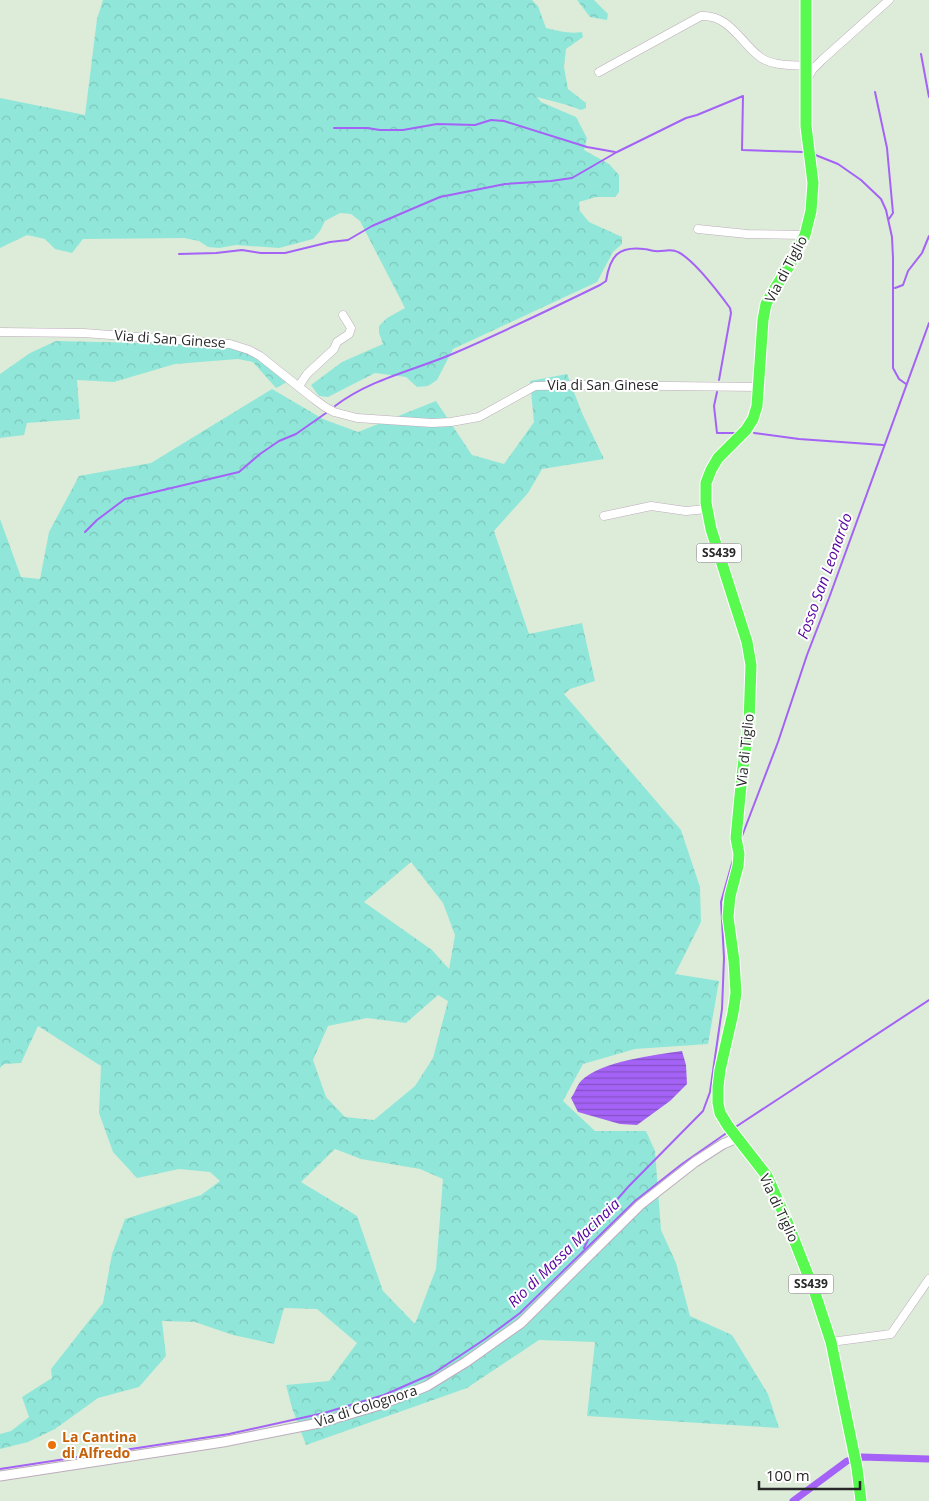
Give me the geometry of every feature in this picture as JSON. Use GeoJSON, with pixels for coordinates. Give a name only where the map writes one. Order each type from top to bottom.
{"type":"FeatureCollection","features":[{"type":"Feature","properties":{"kind":"main road","name":"Via di Tiglio"},"geometry":{"type":"LineString","coordinates":[[806,0],[806,126],[813,183],[811,211],[805,235],[791,263],[766,304],[763,320],[757,406],[753,418],[746,430],[718,458],[706,484],[706,502],[710,529],[747,642],[751,665],[749,723],[736,838],[739,854],[738,866],[730,896],[728,917],[736,993],[734,1013],[720,1070],[718,1103],[720,1113],[733,1133],[767,1176],[815,1293],[831,1342],[857,1468],[861,1501]]}},
{"type":"Feature","properties":{"kind":"street"},"geometry":{"type":"LineString","coordinates":[[806,81],[813,69],[822,60],[889,0]]}},
{"type":"Feature","properties":{"kind":"street"},"geometry":{"type":"LineString","coordinates":[[599,72],[701,16],[708,15],[729,26],[761,58],[771,62],[806,66]]}},
{"type":"Feature","properties":{"kind":"street"},"geometry":{"type":"LineString","coordinates":[[698,229],[747,234],[805,235]]}},
{"type":"Feature","properties":{"kind":"street"},"geometry":{"type":"LineString","coordinates":[[299,386],[307,374],[326,358],[338,342],[349,334],[351,328],[343,315]]}},
{"type":"Feature","properties":{"kind":"street","name":"Via di San Ginese"},"geometry":{"type":"LineString","coordinates":[[0,332],[84,333],[230,344],[260,356],[325,407],[343,415],[357,418],[432,423],[479,417],[535,386],[758,387]]}},
{"type":"Feature","properties":{"kind":"street"},"geometry":{"type":"LineString","coordinates":[[604,516],[651,506],[686,511],[707,509]]}},
{"type":"Feature","properties":{"kind":"street","name":"Via di Colognora"},"geometry":{"type":"LineString","coordinates":[[0,1476],[223,1442],[319,1423],[380,1405],[427,1386],[466,1362],[521,1323],[640,1205],[695,1162],[723,1144],[733,1133]]}},
{"type":"Feature","properties":{"kind":"street"},"geometry":{"type":"LineString","coordinates":[[831,1342],[891,1334],[929,1279]]}},
{"type":"Feature","properties":{"kind":"green space"},"geometry":{"type":"Polygon","coordinates":[[[103,0],[532,0],[538,6],[546,28],[582,32],[583,37],[566,49],[564,67],[568,89],[586,103],[586,108],[581,110],[537,97],[541,102],[576,117],[587,138],[584,150],[609,164],[619,175],[619,192],[615,197],[596,197],[579,202],[580,211],[589,222],[622,237],[622,244],[613,252],[597,282],[453,349],[437,380],[428,386],[417,387],[406,377],[375,373],[328,397],[319,396],[311,385],[342,362],[383,344],[379,333],[379,326],[387,318],[405,308],[360,221],[351,214],[340,213],[325,221],[313,239],[279,248],[236,245],[219,248],[208,247],[199,241],[184,238],[83,239],[72,253],[55,249],[45,239],[27,235],[0,248],[0,98],[85,115],[97,19],[103,0]]]}},
{"type":"Feature","properties":{"kind":"green space"},"geometry":{"type":"Polygon","coordinates":[[[577,0],[594,0],[608,14],[607,20],[590,17],[577,0]]]}},
{"type":"Feature","properties":{"kind":"green space"},"geometry":{"type":"Polygon","coordinates":[[[56,341],[231,345],[253,353],[289,381],[276,388],[253,362],[238,359],[175,364],[114,382],[77,380],[80,419],[27,423],[24,435],[0,438],[0,374],[30,353],[56,341]]]}},
{"type":"Feature","properties":{"kind":"green space"},"geometry":{"type":"Polygon","coordinates":[[[567,374],[582,413],[604,459],[542,469],[528,493],[494,531],[529,634],[582,623],[595,681],[570,689],[564,694],[681,830],[700,887],[701,922],[675,974],[719,981],[708,1044],[635,1049],[583,1064],[563,1101],[595,1131],[646,1131],[655,1151],[661,1230],[676,1263],[690,1316],[732,1335],[768,1394],[779,1428],[587,1416],[595,1342],[539,1340],[467,1388],[306,1445],[292,1408],[286,1385],[329,1381],[357,1343],[317,1309],[284,1308],[274,1344],[233,1335],[195,1322],[162,1321],[166,1356],[139,1387],[98,1398],[55,1429],[28,1442],[0,1449],[0,1434],[11,1431],[29,1417],[22,1397],[52,1378],[51,1369],[103,1303],[112,1254],[125,1219],[201,1195],[220,1181],[210,1172],[179,1169],[137,1178],[113,1152],[99,1113],[101,1066],[38,1026],[21,1063],[4,1064],[0,1068],[0,519],[21,577],[40,579],[49,532],[79,476],[151,463],[272,389],[323,419],[358,432],[436,401],[472,455],[504,464],[534,422],[530,381],[567,374]],[[411,862],[364,902],[432,950],[449,969],[455,935],[443,903],[411,862]],[[438,995],[406,1023],[367,1018],[328,1026],[313,1060],[326,1097],[345,1117],[374,1120],[415,1086],[433,1058],[448,1001],[438,995]],[[335,1149],[301,1182],[357,1216],[383,1291],[415,1324],[436,1269],[443,1179],[420,1169],[361,1159],[335,1149]]]}},
{"type":"Feature","properties":{"kind":"shaded area"},"geometry":{"type":"Polygon","coordinates":[[[682,1051],[686,1065],[687,1084],[670,1101],[637,1125],[620,1124],[578,1112],[571,1098],[580,1083],[590,1074],[601,1068],[629,1060],[682,1051]]]}},
{"type":"Feature","properties":{"kind":"waterway"},"geometry":{"type":"LineString","coordinates":[[921,54],[929,97]]}},
{"type":"Feature","properties":{"kind":"waterway"},"geometry":{"type":"LineString","coordinates":[[875,92],[887,148],[893,213],[889,219]]}},
{"type":"Feature","properties":{"kind":"waterway"},"geometry":{"type":"LineString","coordinates":[[179,254],[242,250],[261,253],[285,253],[330,242],[348,240],[372,226],[440,197],[505,184],[572,178],[617,152],[686,118],[743,96],[742,150],[804,152]]}},
{"type":"Feature","properties":{"kind":"waterway"},"geometry":{"type":"LineString","coordinates":[[334,128],[403,130],[437,124],[475,125],[491,120],[504,121],[587,147],[615,152]]}},
{"type":"Feature","properties":{"kind":"waterway"},"geometry":{"type":"LineString","coordinates":[[813,154],[838,164],[861,180],[881,199],[886,210],[892,237],[893,258],[893,368],[899,379],[906,384]]}},
{"type":"Feature","properties":{"kind":"waterway"},"geometry":{"type":"LineString","coordinates":[[895,288],[903,285],[908,271],[922,253],[929,236]]}},
{"type":"Feature","properties":{"kind":"waterway"},"geometry":{"type":"LineString","coordinates":[[335,406],[362,389],[450,355],[600,285],[606,281],[613,259],[622,251],[635,248],[652,251],[673,250],[678,252],[699,269],[730,308],[731,313],[719,380]]}},
{"type":"Feature","properties":{"kind":"waterway","name":"Fosso San Leonardo"},"geometry":{"type":"LineString","coordinates":[[742,836],[778,742],[807,655],[929,323]]}},
{"type":"Feature","properties":{"kind":"waterway"},"geometry":{"type":"LineString","coordinates":[[717,392],[714,406],[717,433],[736,433]]}},
{"type":"Feature","properties":{"kind":"waterway"},"geometry":{"type":"LineString","coordinates":[[85,532],[97,520],[125,499],[239,472],[279,441],[296,434],[326,413]]}},
{"type":"Feature","properties":{"kind":"waterway"},"geometry":{"type":"LineString","coordinates":[[754,433],[799,439],[883,445]]}},
{"type":"Feature","properties":{"kind":"waterway","name":"Fosso San Leonardo"},"geometry":{"type":"LineString","coordinates":[[584,1248],[595,1225],[628,1187],[703,1111],[710,1092],[722,1009],[724,958],[721,902],[733,860]]}},
{"type":"Feature","properties":{"kind":"waterway","name":"Rio di Massa Macinaia"},"geometry":{"type":"LineString","coordinates":[[734,1128],[929,1000]]}},
{"type":"Feature","properties":{"kind":"waterway","name":"Rio di Massa Macinaia"},"geometry":{"type":"LineString","coordinates":[[0,1469],[229,1434],[324,1413],[384,1395],[434,1373],[520,1313],[635,1201],[682,1164],[728,1132]]}},
{"type":"Feature","properties":{"kind":"waterway"},"geometry":{"type":"LineString","coordinates":[[793,1501],[847,1461],[861,1457],[929,1459]]}},
{"type":"Feature","properties":{"kind":"place","name":"La Cantina di Alfredo"},"geometry":{"type":"Point","coordinates":[52,1445]}}]}
